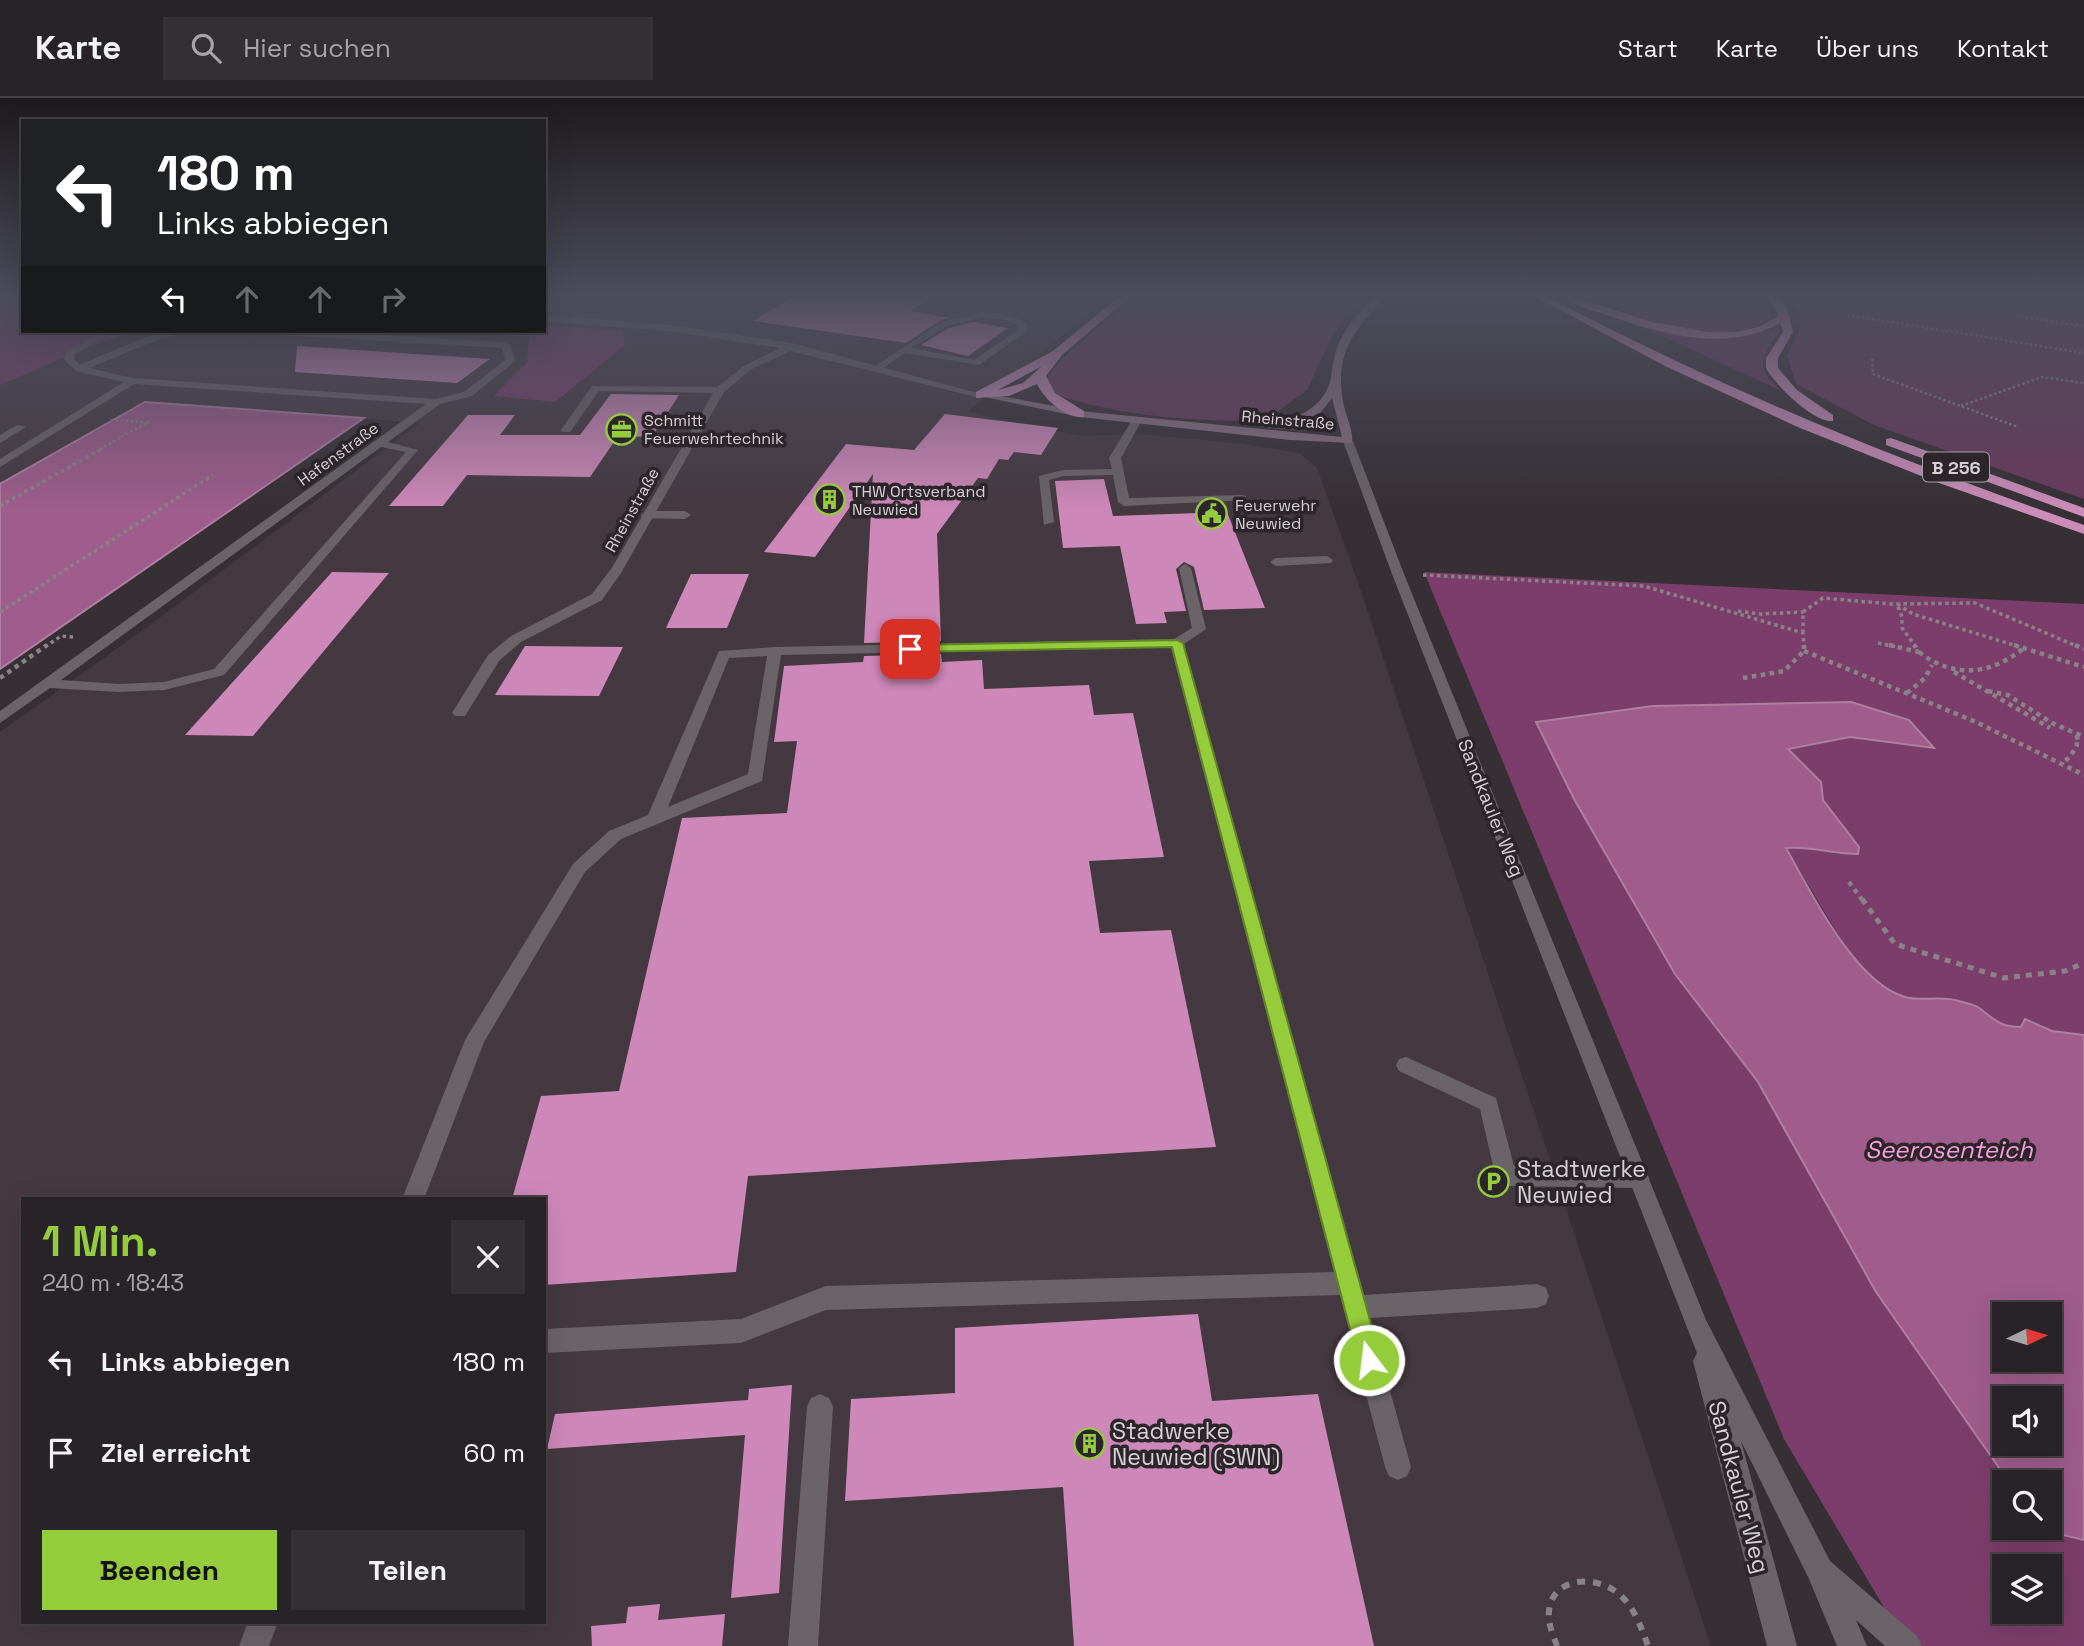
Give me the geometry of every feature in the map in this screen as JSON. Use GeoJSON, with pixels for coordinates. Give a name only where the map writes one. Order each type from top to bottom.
{"type":"FeatureCollection","features":[{"type":"Feature","properties":{"kind":"highway"},"geometry":{"type":"LineString","coordinates":[[980,395],[1031,367]]}},
{"type":"Feature","properties":{"kind":"highway"},"geometry":{"type":"LineString","coordinates":[[980,395],[1016,391],[1041,377],[1048,367]]}},
{"type":"Feature","properties":{"kind":"highway","name":"B 256"},"geometry":{"type":"LineString","coordinates":[[1679,367],[1765,406],[1919,469],[2084,530]]}},
{"type":"Feature","properties":{"kind":"highway"},"geometry":{"type":"LineString","coordinates":[[1772,367],[1787,387],[1835,420],[1782,398]]}},
{"type":"Feature","properties":{"kind":"highway"},"geometry":{"type":"LineString","coordinates":[[1041,377],[1043,387],[1051,397],[1080,414]]}},
{"type":"Feature","properties":{"kind":"highway","name":"B 256"},"geometry":{"type":"LineString","coordinates":[[1878,437],[2084,513]]}},
{"type":"Feature","properties":{"kind":"street"},"geometry":{"type":"LineString","coordinates":[[79,369],[83,367]]}},
{"type":"Feature","properties":{"kind":"street"},"geometry":{"type":"LineString","coordinates":[[436,401],[468,394],[503,367]]}},
{"type":"Feature","properties":{"kind":"street","name":"Rheinstraße"},"geometry":{"type":"LineString","coordinates":[[460,713],[493,658],[516,639],[597,597],[615,573],[720,390],[749,367]]}},
{"type":"Feature","properties":{"kind":"street","name":"Rheinstraße"},"geometry":{"type":"LineString","coordinates":[[870,367],[980,395],[1080,414],[1348,441]]}},
{"type":"Feature","properties":{"kind":"street","name":"Sandkauler Weg"},"geometry":{"type":"LineString","coordinates":[[1337,367],[1335,389],[1348,441],[1398,574],[1697,1327],[1819,1569],[1852,1646]]}},
{"type":"Feature","properties":{"kind":"street","name":"Hafenstraße"},"geometry":{"type":"LineString","coordinates":[[79,369],[132,381],[436,401]]}},
{"type":"Feature","properties":{"kind":"street"},"geometry":{"type":"LineString","coordinates":[[0,464],[132,381]]}},
{"type":"Feature","properties":{"kind":"street"},"geometry":{"type":"LineString","coordinates":[[566,430],[596,388],[720,390]]}},
{"type":"Feature","properties":{"kind":"street"},"geometry":{"type":"LineString","coordinates":[[1283,424],[1316,411],[1335,389]]}},
{"type":"Feature","properties":{"kind":"street","name":"Hafenstraße"},"geometry":{"type":"LineString","coordinates":[[0,718],[436,401]]}},
{"type":"Feature","properties":{"kind":"street"},"geometry":{"type":"LineString","coordinates":[[1137,420],[1115,458],[1124,502],[1242,498]]}},
{"type":"Feature","properties":{"kind":"street","name":"Rheinstraße"},"geometry":{"type":"LineString","coordinates":[[1202,427],[1283,424],[1325,430],[1348,441]]}},
{"type":"Feature","properties":{"kind":"street"},"geometry":{"type":"LineString","coordinates":[[0,426],[20,427],[0,440]]}},
{"type":"Feature","properties":{"kind":"street"},"geometry":{"type":"LineString","coordinates":[[49,684],[119,688],[164,686],[219,672],[413,450],[379,443]]}},
{"type":"Feature","properties":{"kind":"street"},"geometry":{"type":"LineString","coordinates":[[1048,522],[1043,478],[1063,473],[1116,472]]}},
{"type":"Feature","properties":{"kind":"street"},"geometry":{"type":"LineString","coordinates":[[647,515],[685,515]]}},
{"type":"Feature","properties":{"kind":"street"},"geometry":{"type":"LineString","coordinates":[[1276,562],[1327,559]]}},
{"type":"Feature","properties":{"kind":"street"},"geometry":{"type":"LineString","coordinates":[[655,819],[724,654],[1177,643],[1199,629],[1185,568]]}},
{"type":"Feature","properties":{"kind":"street"},"geometry":{"type":"LineString","coordinates":[[1177,643],[1398,1467]]}},
{"type":"Feature","properties":{"kind":"street"},"geometry":{"type":"LineString","coordinates":[[414,1197],[475,1040],[579,868],[615,835],[756,778],[775,651]]}},
{"type":"Feature","properties":{"kind":"street"},"geometry":{"type":"LineString","coordinates":[[1406,1065],[1489,1104],[1505,1177],[1638,1178]]}},
{"type":"Feature","properties":{"kind":"street"},"geometry":{"type":"LineString","coordinates":[[546,1341],[741,1331],[826,1298],[1348,1283]]}},
{"type":"Feature","properties":{"kind":"street"},"geometry":{"type":"LineString","coordinates":[[1355,1307],[1537,1296]]}},
{"type":"Feature","properties":{"kind":"street","name":"Sandkauler Weg"},"geometry":{"type":"LineString","coordinates":[[1697,1327],[1782,1646]]}},
{"type":"Feature","properties":{"kind":"street"},"geometry":{"type":"LineString","coordinates":[[803,1646],[820,1407]]}},
{"type":"Feature","properties":{"kind":"street","name":"Sandkauler Weg"},"geometry":{"type":"LineString","coordinates":[[1819,1569],[1907,1646]]}},
{"type":"Feature","properties":{"kind":"street"},"geometry":{"type":"LineString","coordinates":[[254,1646],[262,1624]]}},
{"type":"Feature","properties":{"kind":"path"},"geometry":{"type":"LineString","coordinates":[[1873,367],[1873,374],[2018,426]]}},
{"type":"Feature","properties":{"kind":"path"},"geometry":{"type":"LineString","coordinates":[[1960,406],[2042,377],[2084,383]]}},
{"type":"Feature","properties":{"kind":"path"},"geometry":{"type":"LineString","coordinates":[[0,506],[148,422],[111,421]]}},
{"type":"Feature","properties":{"kind":"path"},"geometry":{"type":"LineString","coordinates":[[0,612],[213,475]]}},
{"type":"Feature","properties":{"kind":"path"},"geometry":{"type":"LineString","coordinates":[[1398,574],[1643,586],[1802,633]]}},
{"type":"Feature","properties":{"kind":"path"},"geometry":{"type":"LineString","coordinates":[[1723,610],[1760,614],[1803,612],[1823,598],[1897,604],[1975,603],[2084,649]]}},
{"type":"Feature","properties":{"kind":"path"},"geometry":{"type":"LineString","coordinates":[[1897,604],[1913,614],[2084,667]]}},
{"type":"Feature","properties":{"kind":"path"},"geometry":{"type":"LineString","coordinates":[[1897,604],[1902,617],[1902,628],[1919,652],[1932,664],[1953,671],[2050,728]]}},
{"type":"Feature","properties":{"kind":"path"},"geometry":{"type":"LineString","coordinates":[[1803,612],[1804,651]]}},
{"type":"Feature","properties":{"kind":"path"},"geometry":{"type":"LineString","coordinates":[[0,678],[61,636]]}},
{"type":"Feature","properties":{"kind":"path"},"geometry":{"type":"LineString","coordinates":[[1878,643],[1919,652]]}},
{"type":"Feature","properties":{"kind":"path"},"geometry":{"type":"LineString","coordinates":[[1953,671],[1980,672],[1999,667],[2024,648]]}},
{"type":"Feature","properties":{"kind":"path"},"geometry":{"type":"LineString","coordinates":[[1743,678],[1784,671],[1804,651]]}},
{"type":"Feature","properties":{"kind":"path"},"geometry":{"type":"LineString","coordinates":[[1804,651],[1976,722],[2084,775]]}},
{"type":"Feature","properties":{"kind":"path"},"geometry":{"type":"LineString","coordinates":[[1907,693],[1926,678],[1932,664]]}},
{"type":"Feature","properties":{"kind":"path"},"geometry":{"type":"LineString","coordinates":[[1988,691],[2008,695],[2052,723],[2083,736]]}},
{"type":"Feature","properties":{"kind":"path"},"geometry":{"type":"LineString","coordinates":[[2075,738],[2083,736]]}},
{"type":"Feature","properties":{"kind":"path"},"geometry":{"type":"LineString","coordinates":[[2061,765],[2077,745],[2075,738]]}},
{"type":"Feature","properties":{"kind":"path"},"geometry":{"type":"LineString","coordinates":[[2075,738],[2084,743]]}},
{"type":"Feature","properties":{"kind":"path"},"geometry":{"type":"LineString","coordinates":[[1849,883],[1895,944],[2004,978],[2065,971],[2084,963]]}},
{"type":"Feature","properties":{"kind":"path"},"geometry":{"type":"LineString","coordinates":[[1557,1646],[1549,1625],[1549,1608],[1554,1594],[1563,1584],[1576,1579],[1598,1582],[1621,1595],[1634,1610],[1648,1646]]}},
{"type":"Feature","properties":{"kind":"shaded area"},"geometry":{"type":"Polygon","coordinates":[[[0,367],[1023,367],[968,411],[1036,428],[1083,436],[1140,434],[1245,444],[1299,453],[1317,468],[1361,591],[1711,1646],[0,1646],[0,732],[143,630],[420,423],[145,402],[0,484],[0,367]]]}},
{"type":"Feature","properties":{"kind":"shaded area"},"geometry":{"type":"Polygon","coordinates":[[[0,367],[42,367],[0,385],[0,367]]]}},
{"type":"Feature","properties":{"kind":"shaded area"},"geometry":{"type":"Polygon","coordinates":[[[522,367],[598,367],[555,402],[494,396],[522,367]]]}},
{"type":"Feature","properties":{"kind":"shaded area"},"geometry":{"type":"Polygon","coordinates":[[[1056,367],[1318,367],[1307,390],[1276,413],[1276,419],[1207,420],[1116,410],[1057,394],[1050,386],[1048,376],[1056,367]]]}},
{"type":"Feature","properties":{"kind":"shaded area"},"geometry":{"type":"Polygon","coordinates":[[[1730,367],[1763,367],[1782,391],[1730,367]]]}},
{"type":"Feature","properties":{"kind":"shaded area"},"geometry":{"type":"Polygon","coordinates":[[[1791,367],[2084,367],[2084,499],[1874,425],[1796,384],[1791,367]]]}},
{"type":"Feature","properties":{"kind":"shaded area"},"geometry":{"type":"Polygon","coordinates":[[[1424,572],[2084,604],[2084,1035],[2052,1031],[2040,1024],[2012,1027],[1988,1019],[1978,1007],[1953,999],[1906,998],[1881,986],[1848,951],[1786,848],[1817,847],[1837,854],[1857,854],[1859,847],[1823,800],[1821,782],[1787,749],[1850,737],[1933,748],[1909,720],[1850,702],[1653,706],[1536,723],[1574,799],[1675,974],[1758,1082],[1876,1292],[2001,1470],[1992,1470],[1992,1540],[2062,1540],[2062,1534],[2084,1540],[2084,1646],[1907,1646],[1784,1439],[1424,572]]]}},
{"type":"Feature","properties":{"kind":"water"},"geometry":{"type":"Polygon","coordinates":[[[145,402],[364,418],[0,669],[0,484],[145,402]]]}},
{"type":"Feature","properties":{"kind":"water","name":"Seerosenteich"},"geometry":{"type":"Polygon","coordinates":[[[1851,702],[1909,720],[1934,748],[1850,737],[1788,749],[1821,782],[1823,800],[1859,847],[1858,854],[1786,848],[1836,934],[1869,974],[1887,988],[1905,997],[1952,999],[1972,1005],[2007,1026],[2021,1027],[2025,1019],[2052,1031],[2084,1035],[2084,1540],[2062,1535],[2062,1470],[2001,1470],[1876,1292],[1758,1082],[1675,974],[1574,799],[1536,722],[1653,706],[1851,702]]]}},
{"type":"Feature","properties":{"kind":"building"},"geometry":{"type":"Polygon","coordinates":[[[295,367],[479,367],[457,383],[295,372],[295,367]]]}},
{"type":"Feature","properties":{"kind":"building"},"geometry":{"type":"Polygon","coordinates":[[[611,394],[679,395],[652,437],[618,436],[590,477],[467,475],[443,506],[389,506],[468,415],[515,415],[500,435],[580,435],[611,394]]]}},
{"type":"Feature","properties":{"kind":"building"},"geometry":{"type":"Polygon","coordinates":[[[945,414],[1058,428],[1041,455],[1014,452],[1008,460],[999,459],[987,479],[978,478],[937,534],[941,641],[864,643],[873,474],[815,557],[764,552],[846,444],[914,450],[945,414]]]}},
{"type":"Feature","properties":{"kind":"building"},"geometry":{"type":"Polygon","coordinates":[[[1104,479],[1113,516],[1227,512],[1265,608],[1204,610],[1194,567],[1184,562],[1176,569],[1186,611],[1164,612],[1167,623],[1136,624],[1120,546],[1063,548],[1055,481],[1104,479]]]}},
{"type":"Feature","properties":{"kind":"building"},"geometry":{"type":"Polygon","coordinates":[[[332,572],[389,573],[253,736],[185,735],[332,572]]]}},
{"type":"Feature","properties":{"kind":"building"},"geometry":{"type":"Polygon","coordinates":[[[691,574],[749,574],[727,628],[666,628],[691,574]]]}},
{"type":"Feature","properties":{"kind":"building"},"geometry":{"type":"Polygon","coordinates":[[[525,646],[623,647],[599,696],[495,695],[525,646]]]}},
{"type":"Feature","properties":{"kind":"building"},"geometry":{"type":"Polygon","coordinates":[[[941,654],[942,662],[982,660],[984,689],[1089,685],[1094,715],[1133,713],[1164,857],[1089,861],[1100,933],[1171,930],[1216,1147],[748,1176],[736,1272],[546,1285],[546,1197],[513,1197],[541,1096],[619,1091],[682,818],[787,813],[797,741],[774,742],[784,666],[863,662],[864,656],[941,654]]]}},
{"type":"Feature","properties":{"kind":"building","name":"Stadwerke Neuwied (SWN)"},"geometry":{"type":"Polygon","coordinates":[[[1198,1314],[1212,1401],[1318,1394],[1374,1646],[1074,1646],[1063,1487],[845,1501],[851,1399],[955,1393],[955,1328],[1198,1314]]]}},
{"type":"Feature","properties":{"kind":"building"},"geometry":{"type":"Polygon","coordinates":[[[792,1385],[779,1593],[731,1598],[745,1435],[547,1449],[555,1414],[748,1400],[749,1389],[792,1385]]]}},
{"type":"Feature","properties":{"kind":"building"},"geometry":{"type":"Polygon","coordinates":[[[660,1604],[658,1620],[725,1614],[722,1646],[592,1646],[591,1626],[626,1623],[628,1607],[660,1604]]]}},
{"type":"Feature","properties":{"kind":"place","name":"Schmitt Feuerwehrtechnik"},"geometry":{"type":"Point","coordinates":[621,429]}},
{"type":"Feature","properties":{"kind":"place","name":"THW Ortsverband Neuwied"},"geometry":{"type":"Point","coordinates":[829,500]}},
{"type":"Feature","properties":{"kind":"place","name":"Feuerwehr Neuwied"},"geometry":{"type":"Point","coordinates":[1212,514]}},
{"type":"Feature","properties":{"kind":"place","name":"Stadtwerke Neuwied"},"geometry":{"type":"Point","coordinates":[1494,1182]}},
{"type":"Feature","properties":{"kind":"place","name":"Stadwerke Neuwied (SWN)"},"geometry":{"type":"Point","coordinates":[1089,1444]}},
{"type":"Feature","properties":{"kind":"route"},"geometry":{"type":"LineString","coordinates":[[910,649],[1177,643],[1369,1360]]}}]}
